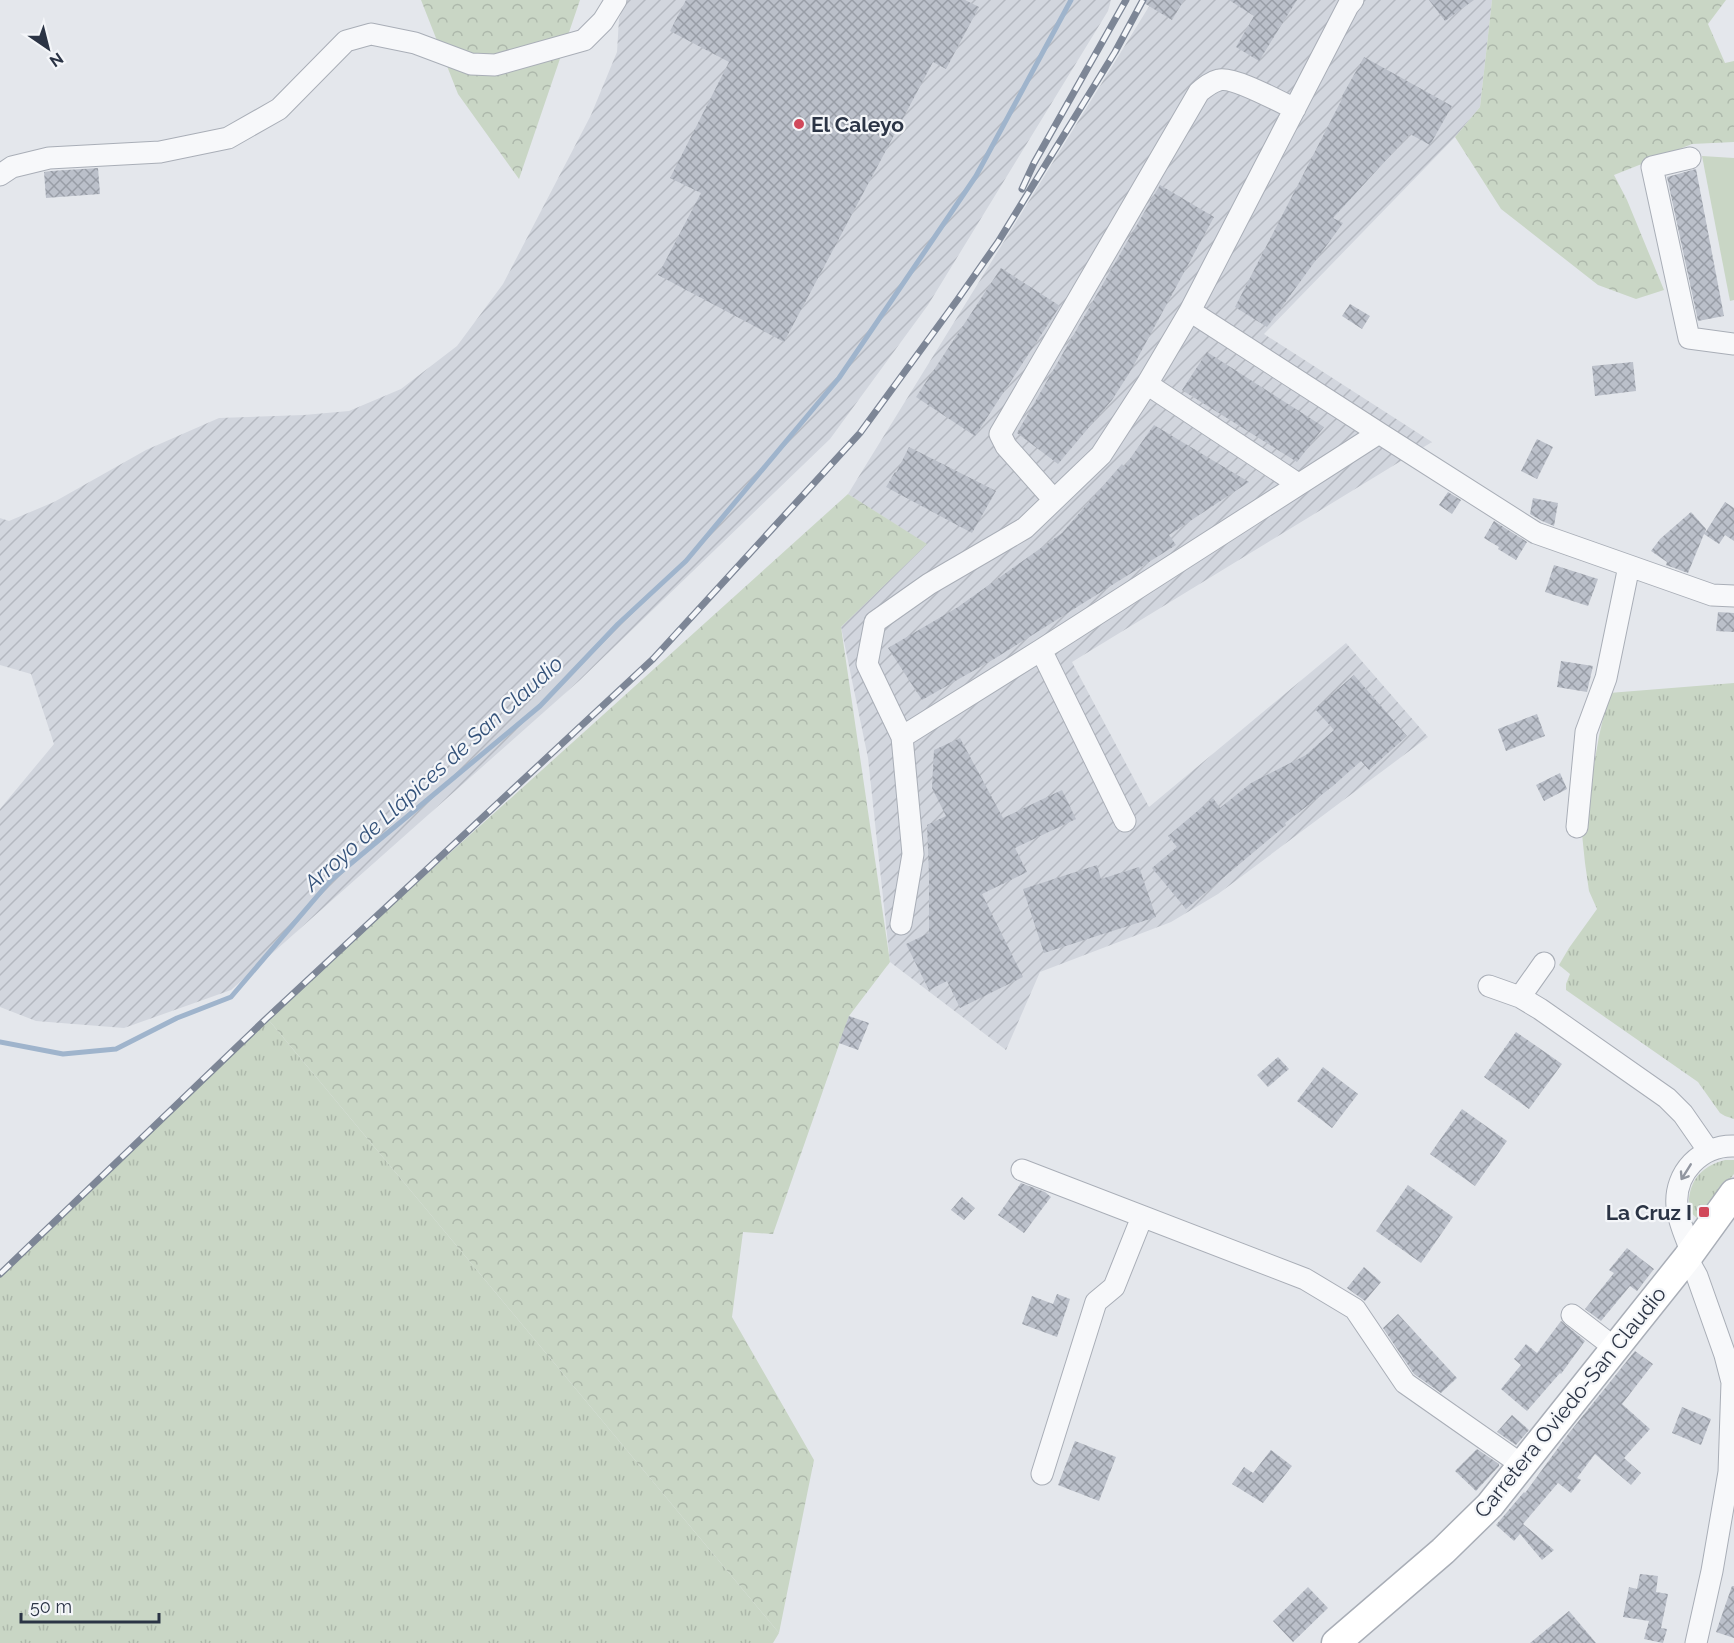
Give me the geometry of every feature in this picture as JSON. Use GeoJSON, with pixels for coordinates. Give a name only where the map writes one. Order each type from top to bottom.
{"type":"FeatureCollection","features":[{"type":"Feature","properties":{"kind":"street"},"geometry":{"type":"LineString","coordinates":[[0,175],[12,167],[50,158],[160,152],[228,138],[279,109],[346,41],[371,34],[415,43],[471,64],[495,65],[584,40],[603,21],[615,0]]}},
{"type":"Feature","properties":{"kind":"street"},"geometry":{"type":"LineString","coordinates":[[901,924],[913,854],[902,737],[867,664],[875,622],[929,585],[1025,528],[1101,455],[1147,384],[1190,311],[1353,0]]}},
{"type":"Feature","properties":{"kind":"street"},"geometry":{"type":"LineString","coordinates":[[1054,501],[1006,446],[1000,434],[1198,92],[1210,83],[1221,79],[1236,81],[1295,109]]}},
{"type":"Feature","properties":{"kind":"street"},"geometry":{"type":"LineString","coordinates":[[1690,158],[1652,166],[1689,338],[1734,344]]}},
{"type":"Feature","properties":{"kind":"street"},"geometry":{"type":"LineString","coordinates":[[1190,311],[1536,533],[1712,595],[1734,596]]}},
{"type":"Feature","properties":{"kind":"street"},"geometry":{"type":"LineString","coordinates":[[1147,384],[1298,484]]}},
{"type":"Feature","properties":{"kind":"street"},"geometry":{"type":"LineString","coordinates":[[902,737],[1379,433]]}},
{"type":"Feature","properties":{"kind":"street"},"geometry":{"type":"LineString","coordinates":[[1577,827],[1586,732],[1606,678],[1629,566]]}},
{"type":"Feature","properties":{"kind":"street"},"geometry":{"type":"LineString","coordinates":[[1041,650],[1125,821]]}},
{"type":"Feature","properties":{"kind":"street"},"geometry":{"type":"LineString","coordinates":[[1520,997],[1544,963]]}},
{"type":"Feature","properties":{"kind":"street"},"geometry":{"type":"LineString","coordinates":[[1489,986],[1520,997],[1540,1009],[1667,1098],[1683,1114],[1708,1150]]}},
{"type":"Feature","properties":{"kind":"street"},"geometry":{"type":"LineString","coordinates":[[1696,1643],[1712,1571],[1729,1472],[1732,1382],[1725,1355],[1689,1254],[1677,1208],[1677,1190],[1685,1171],[1708,1150],[1734,1146]]}},
{"type":"Feature","properties":{"kind":"street"},"geometry":{"type":"LineString","coordinates":[[1022,1170],[1305,1279],[1355,1309],[1405,1383],[1522,1465]]}},
{"type":"Feature","properties":{"kind":"street","name":"Carretera Oviedo-San Claudio"},"geometry":{"type":"LineString","coordinates":[[1336,1643],[1443,1551],[1490,1505],[1689,1254],[1734,1193]]}},
{"type":"Feature","properties":{"kind":"street"},"geometry":{"type":"LineString","coordinates":[[1042,1474],[1096,1302],[1114,1287],[1142,1217]]}},
{"type":"Feature","properties":{"kind":"street"},"geometry":{"type":"LineString","coordinates":[[1572,1315],[1615,1348]]}},
{"type":"Feature","properties":{"kind":"shaded area"},"geometry":{"type":"Polygon","coordinates":[[[626,0],[1111,0],[1108,11],[928,305],[830,439],[580,680],[231,990],[124,1028],[36,1021],[0,1007],[0,809],[54,744],[31,674],[0,665],[0,518],[9,521],[54,502],[146,450],[219,418],[349,411],[401,389],[457,346],[503,284],[591,115],[617,52],[619,19],[626,0]]]}},
{"type":"Feature","properties":{"kind":"shaded area"},"geometry":{"type":"Polygon","coordinates":[[[1153,0],[1492,0],[1480,107],[1455,137],[1264,334],[1432,442],[1072,662],[1149,807],[1346,643],[1428,737],[1218,894],[1171,922],[1040,972],[1006,1050],[890,962],[868,758],[841,627],[926,544],[848,494],[1153,0]]]}},
{"type":"Feature","properties":{"kind":"green space"},"geometry":{"type":"Polygon","coordinates":[[[421,0],[580,0],[519,179],[458,94],[421,0]]]}},
{"type":"Feature","properties":{"kind":"green space"},"geometry":{"type":"Polygon","coordinates":[[[1492,0],[1726,0],[1708,24],[1725,63],[1734,61],[1734,142],[1692,144],[1614,175],[1627,200],[1664,290],[1636,299],[1598,285],[1501,209],[1455,137],[1480,107],[1492,0]]]}},
{"type":"Feature","properties":{"kind":"green space"},"geometry":{"type":"Polygon","coordinates":[[[1702,156],[1734,158],[1734,300],[1730,301],[1702,156]]]}},
{"type":"Feature","properties":{"kind":"green space"},"geometry":{"type":"Polygon","coordinates":[[[848,494],[927,544],[841,627],[890,962],[849,1016],[773,1234],[743,1232],[732,1317],[814,1460],[779,1633],[267,1018],[848,494]]]}},
{"type":"Feature","properties":{"kind":"green space"},"geometry":{"type":"Polygon","coordinates":[[[1734,683],[1734,1119],[1720,1113],[1698,1082],[1566,990],[1570,974],[1559,965],[1597,909],[1589,891],[1582,834],[1609,693],[1734,683]]]}},
{"type":"Feature","properties":{"kind":"green space"},"geometry":{"type":"Polygon","coordinates":[[[267,1018],[779,1633],[773,1643],[0,1643],[0,1274],[267,1018]]]}},
{"type":"Feature","properties":{"kind":"green space"},"geometry":{"type":"Polygon","coordinates":[[[1725,1160],[1734,1160],[1734,1174],[1698,1219],[1689,1211],[1693,1184],[1708,1167],[1725,1160]]]}},
{"type":"Feature","properties":{"kind":"building","name":"El Caleyo"},"geometry":{"type":"Polygon","coordinates":[[[686,0],[965,0],[979,7],[946,69],[933,62],[784,342],[658,275],[701,193],[670,178],[729,62],[670,31],[686,0]]]}},
{"type":"Feature","properties":{"kind":"building"},"geometry":{"type":"Polygon","coordinates":[[[1139,0],[1184,0],[1172,20],[1139,0]]]}},
{"type":"Feature","properties":{"kind":"building"},"geometry":{"type":"Polygon","coordinates":[[[1229,0],[1297,0],[1259,61],[1236,47],[1254,16],[1229,0]]]}},
{"type":"Feature","properties":{"kind":"building"},"geometry":{"type":"Polygon","coordinates":[[[1429,0],[1474,0],[1445,21],[1429,0]]]}},
{"type":"Feature","properties":{"kind":"building"},"geometry":{"type":"Polygon","coordinates":[[[1364,57],[1452,106],[1430,145],[1410,134],[1333,218],[1343,223],[1267,327],[1235,307],[1364,57]]]}},
{"type":"Feature","properties":{"kind":"building"},"geometry":{"type":"Polygon","coordinates":[[[98,168],[100,194],[46,198],[44,172],[98,168]]]}},
{"type":"Feature","properties":{"kind":"building"},"geometry":{"type":"Polygon","coordinates":[[[1696,169],[1724,316],[1698,321],[1667,177],[1696,169]]]}},
{"type":"Feature","properties":{"kind":"building"},"geometry":{"type":"Polygon","coordinates":[[[1160,185],[1214,217],[1130,372],[1112,400],[1058,464],[1017,433],[1160,185]]]}},
{"type":"Feature","properties":{"kind":"building"},"geometry":{"type":"Polygon","coordinates":[[[1001,268],[1060,306],[975,436],[916,397],[1001,268]]]}},
{"type":"Feature","properties":{"kind":"building"},"geometry":{"type":"Polygon","coordinates":[[[1350,304],[1370,316],[1362,329],[1342,316],[1350,304]]]}},
{"type":"Feature","properties":{"kind":"building"},"geometry":{"type":"Polygon","coordinates":[[[1207,352],[1324,427],[1297,462],[1182,390],[1207,352]]]}},
{"type":"Feature","properties":{"kind":"building"},"geometry":{"type":"Polygon","coordinates":[[[1633,362],[1636,391],[1595,396],[1592,366],[1633,362]]]}},
{"type":"Feature","properties":{"kind":"building"},"geometry":{"type":"Polygon","coordinates":[[[1154,425],[1249,482],[1169,535],[1176,545],[994,659],[922,700],[888,648],[958,607],[1062,533],[1122,464],[1124,467],[1154,425]]]}},
{"type":"Feature","properties":{"kind":"building"},"geometry":{"type":"Polygon","coordinates":[[[1537,439],[1553,447],[1537,479],[1521,471],[1537,439]]]}},
{"type":"Feature","properties":{"kind":"building"},"geometry":{"type":"Polygon","coordinates":[[[909,447],[996,491],[972,533],[886,487],[909,447]]]}},
{"type":"Feature","properties":{"kind":"building"},"geometry":{"type":"Polygon","coordinates":[[[1448,492],[1461,500],[1452,514],[1439,505],[1448,492]]]}},
{"type":"Feature","properties":{"kind":"building"},"geometry":{"type":"Polygon","coordinates":[[[1533,498],[1558,503],[1554,526],[1530,514],[1533,498]]]}},
{"type":"Feature","properties":{"kind":"building"},"geometry":{"type":"Polygon","coordinates":[[[1725,502],[1734,508],[1734,541],[1725,535],[1719,544],[1704,534],[1688,573],[1666,565],[1667,562],[1651,551],[1660,539],[1691,512],[1706,529],[1705,533],[1725,502]]]}},
{"type":"Feature","properties":{"kind":"building"},"geometry":{"type":"Polygon","coordinates":[[[1494,521],[1527,542],[1516,560],[1484,538],[1494,521]]]}},
{"type":"Feature","properties":{"kind":"building"},"geometry":{"type":"Polygon","coordinates":[[[1554,565],[1598,579],[1588,606],[1545,592],[1554,565]]]}},
{"type":"Feature","properties":{"kind":"building"},"geometry":{"type":"Polygon","coordinates":[[[1718,612],[1734,613],[1734,632],[1716,631],[1718,612]]]}},
{"type":"Feature","properties":{"kind":"building"},"geometry":{"type":"Polygon","coordinates":[[[1561,661],[1593,666],[1587,692],[1557,687],[1561,661]]]}},
{"type":"Feature","properties":{"kind":"building"},"geometry":{"type":"Polygon","coordinates":[[[1354,675],[1407,736],[1369,770],[1361,761],[1186,909],[1152,868],[1177,847],[1168,836],[1213,798],[1220,808],[1251,783],[1306,755],[1334,730],[1315,709],[1354,675]]]}},
{"type":"Feature","properties":{"kind":"building"},"geometry":{"type":"Polygon","coordinates":[[[1537,714],[1545,736],[1506,751],[1498,729],[1537,714]]]}},
{"type":"Feature","properties":{"kind":"building"},"geometry":{"type":"Polygon","coordinates":[[[960,738],[1003,818],[1062,790],[1076,819],[1015,848],[1027,872],[982,894],[1023,977],[960,1008],[947,981],[929,990],[906,944],[929,933],[927,825],[946,816],[932,788],[934,750],[960,738]]]}},
{"type":"Feature","properties":{"kind":"building"},"geometry":{"type":"Polygon","coordinates":[[[1560,773],[1567,789],[1544,801],[1536,785],[1560,773]]]}},
{"type":"Feature","properties":{"kind":"building"},"geometry":{"type":"Polygon","coordinates":[[[1097,865],[1101,879],[1139,867],[1156,917],[1044,953],[1023,889],[1097,865]]]}},
{"type":"Feature","properties":{"kind":"building"},"geometry":{"type":"Polygon","coordinates":[[[849,1016],[869,1023],[858,1050],[839,1043],[849,1016]]]}},
{"type":"Feature","properties":{"kind":"building"},"geometry":{"type":"Polygon","coordinates":[[[1516,1032],[1562,1064],[1529,1109],[1484,1077],[1516,1032]]]}},
{"type":"Feature","properties":{"kind":"building"},"geometry":{"type":"Polygon","coordinates":[[[1278,1057],[1289,1069],[1268,1087],[1257,1075],[1278,1057]]]}},
{"type":"Feature","properties":{"kind":"building"},"geometry":{"type":"Polygon","coordinates":[[[1323,1067],[1358,1094],[1332,1128],[1297,1101],[1323,1067]]]}},
{"type":"Feature","properties":{"kind":"building"},"geometry":{"type":"Polygon","coordinates":[[[1462,1109],[1507,1141],[1475,1186],[1430,1154],[1462,1109]]]}},
{"type":"Feature","properties":{"kind":"building"},"geometry":{"type":"Polygon","coordinates":[[[1021,1183],[1045,1192],[1051,1197],[1024,1233],[998,1215],[1021,1183]]]}},
{"type":"Feature","properties":{"kind":"building"},"geometry":{"type":"Polygon","coordinates":[[[1408,1185],[1453,1217],[1421,1263],[1376,1231],[1408,1185]]]}},
{"type":"Feature","properties":{"kind":"building"},"geometry":{"type":"Polygon","coordinates":[[[962,1197],[975,1208],[964,1220],[951,1210],[962,1197]]]}},
{"type":"Feature","properties":{"kind":"building"},"geometry":{"type":"Polygon","coordinates":[[[1627,1248],[1654,1269],[1637,1291],[1630,1286],[1601,1321],[1585,1309],[1614,1273],[1609,1270],[1627,1248]]]}},
{"type":"Feature","properties":{"kind":"building"},"geometry":{"type":"Polygon","coordinates":[[[1364,1267],[1381,1282],[1365,1301],[1347,1288],[1364,1267]]]}},
{"type":"Feature","properties":{"kind":"building"},"geometry":{"type":"Polygon","coordinates":[[[1057,1294],[1070,1299],[1057,1337],[1022,1324],[1032,1296],[1053,1304],[1057,1294]]]}},
{"type":"Feature","properties":{"kind":"building"},"geometry":{"type":"Polygon","coordinates":[[[1398,1314],[1457,1378],[1441,1393],[1414,1374],[1383,1328],[1398,1314]]]}},
{"type":"Feature","properties":{"kind":"building"},"geometry":{"type":"Polygon","coordinates":[[[1561,1321],[1585,1341],[1561,1374],[1527,1411],[1501,1389],[1521,1365],[1514,1359],[1526,1344],[1537,1353],[1561,1321]]]}},
{"type":"Feature","properties":{"kind":"building"},"geometry":{"type":"Polygon","coordinates":[[[1635,1351],[1653,1364],[1622,1404],[1650,1429],[1624,1458],[1641,1473],[1631,1485],[1595,1454],[1577,1478],[1581,1480],[1571,1493],[1558,1483],[1523,1524],[1554,1550],[1542,1560],[1520,1534],[1514,1541],[1496,1525],[1525,1493],[1569,1433],[1635,1351]]]}},
{"type":"Feature","properties":{"kind":"building"},"geometry":{"type":"Polygon","coordinates":[[[1682,1407],[1711,1419],[1701,1445],[1672,1433],[1682,1407]]]}},
{"type":"Feature","properties":{"kind":"building"},"geometry":{"type":"Polygon","coordinates":[[[1512,1415],[1529,1430],[1516,1445],[1497,1432],[1512,1415]]]}},
{"type":"Feature","properties":{"kind":"building"},"geometry":{"type":"Polygon","coordinates":[[[1075,1441],[1116,1457],[1099,1501],[1058,1485],[1075,1441]]]}},
{"type":"Feature","properties":{"kind":"building"},"geometry":{"type":"Polygon","coordinates":[[[1477,1449],[1499,1466],[1476,1491],[1455,1471],[1477,1449]]]}},
{"type":"Feature","properties":{"kind":"building"},"geometry":{"type":"Polygon","coordinates":[[[1271,1450],[1292,1466],[1263,1503],[1232,1484],[1244,1467],[1253,1473],[1271,1450]]]}},
{"type":"Feature","properties":{"kind":"building"},"geometry":{"type":"Polygon","coordinates":[[[1640,1574],[1658,1576],[1656,1592],[1668,1594],[1661,1628],[1667,1629],[1663,1643],[1644,1639],[1649,1621],[1623,1617],[1629,1587],[1637,1589],[1640,1574]]]}},
{"type":"Feature","properties":{"kind":"building"},"geometry":{"type":"Polygon","coordinates":[[[1732,1586],[1734,1586],[1734,1638],[1716,1632],[1732,1586]]]}},
{"type":"Feature","properties":{"kind":"building"},"geometry":{"type":"Polygon","coordinates":[[[1308,1587],[1328,1608],[1293,1642],[1273,1621],[1308,1587]]]}},
{"type":"Feature","properties":{"kind":"building"},"geometry":{"type":"Polygon","coordinates":[[[1569,1611],[1596,1643],[1530,1643],[1569,1611]]]}},
{"type":"Feature","properties":{"kind":"waterway","name":"Arroyo de Llápices de San Claudio"},"geometry":{"type":"LineString","coordinates":[[0,1042],[63,1054],[116,1049],[177,1018],[231,997],[331,880],[540,706],[618,624],[686,561],[839,378],[976,176],[1071,0]]}},
{"type":"Feature","properties":{"kind":"railway"},"geometry":{"type":"LineString","coordinates":[[1022,189],[1034,163],[1126,0]]}},
{"type":"Feature","properties":{"kind":"railway"},"geometry":{"type":"LineString","coordinates":[[0,1274],[267,1018],[653,659],[860,433],[998,242],[1115,52],[1143,0]]}},
{"type":"Feature","properties":{"kind":"place","name":"El Caleyo"},"geometry":{"type":"Point","coordinates":[799,124]}},
{"type":"Feature","properties":{"kind":"place","name":"La Cruz I"},"geometry":{"type":"Point","coordinates":[1704,1212]}}]}
